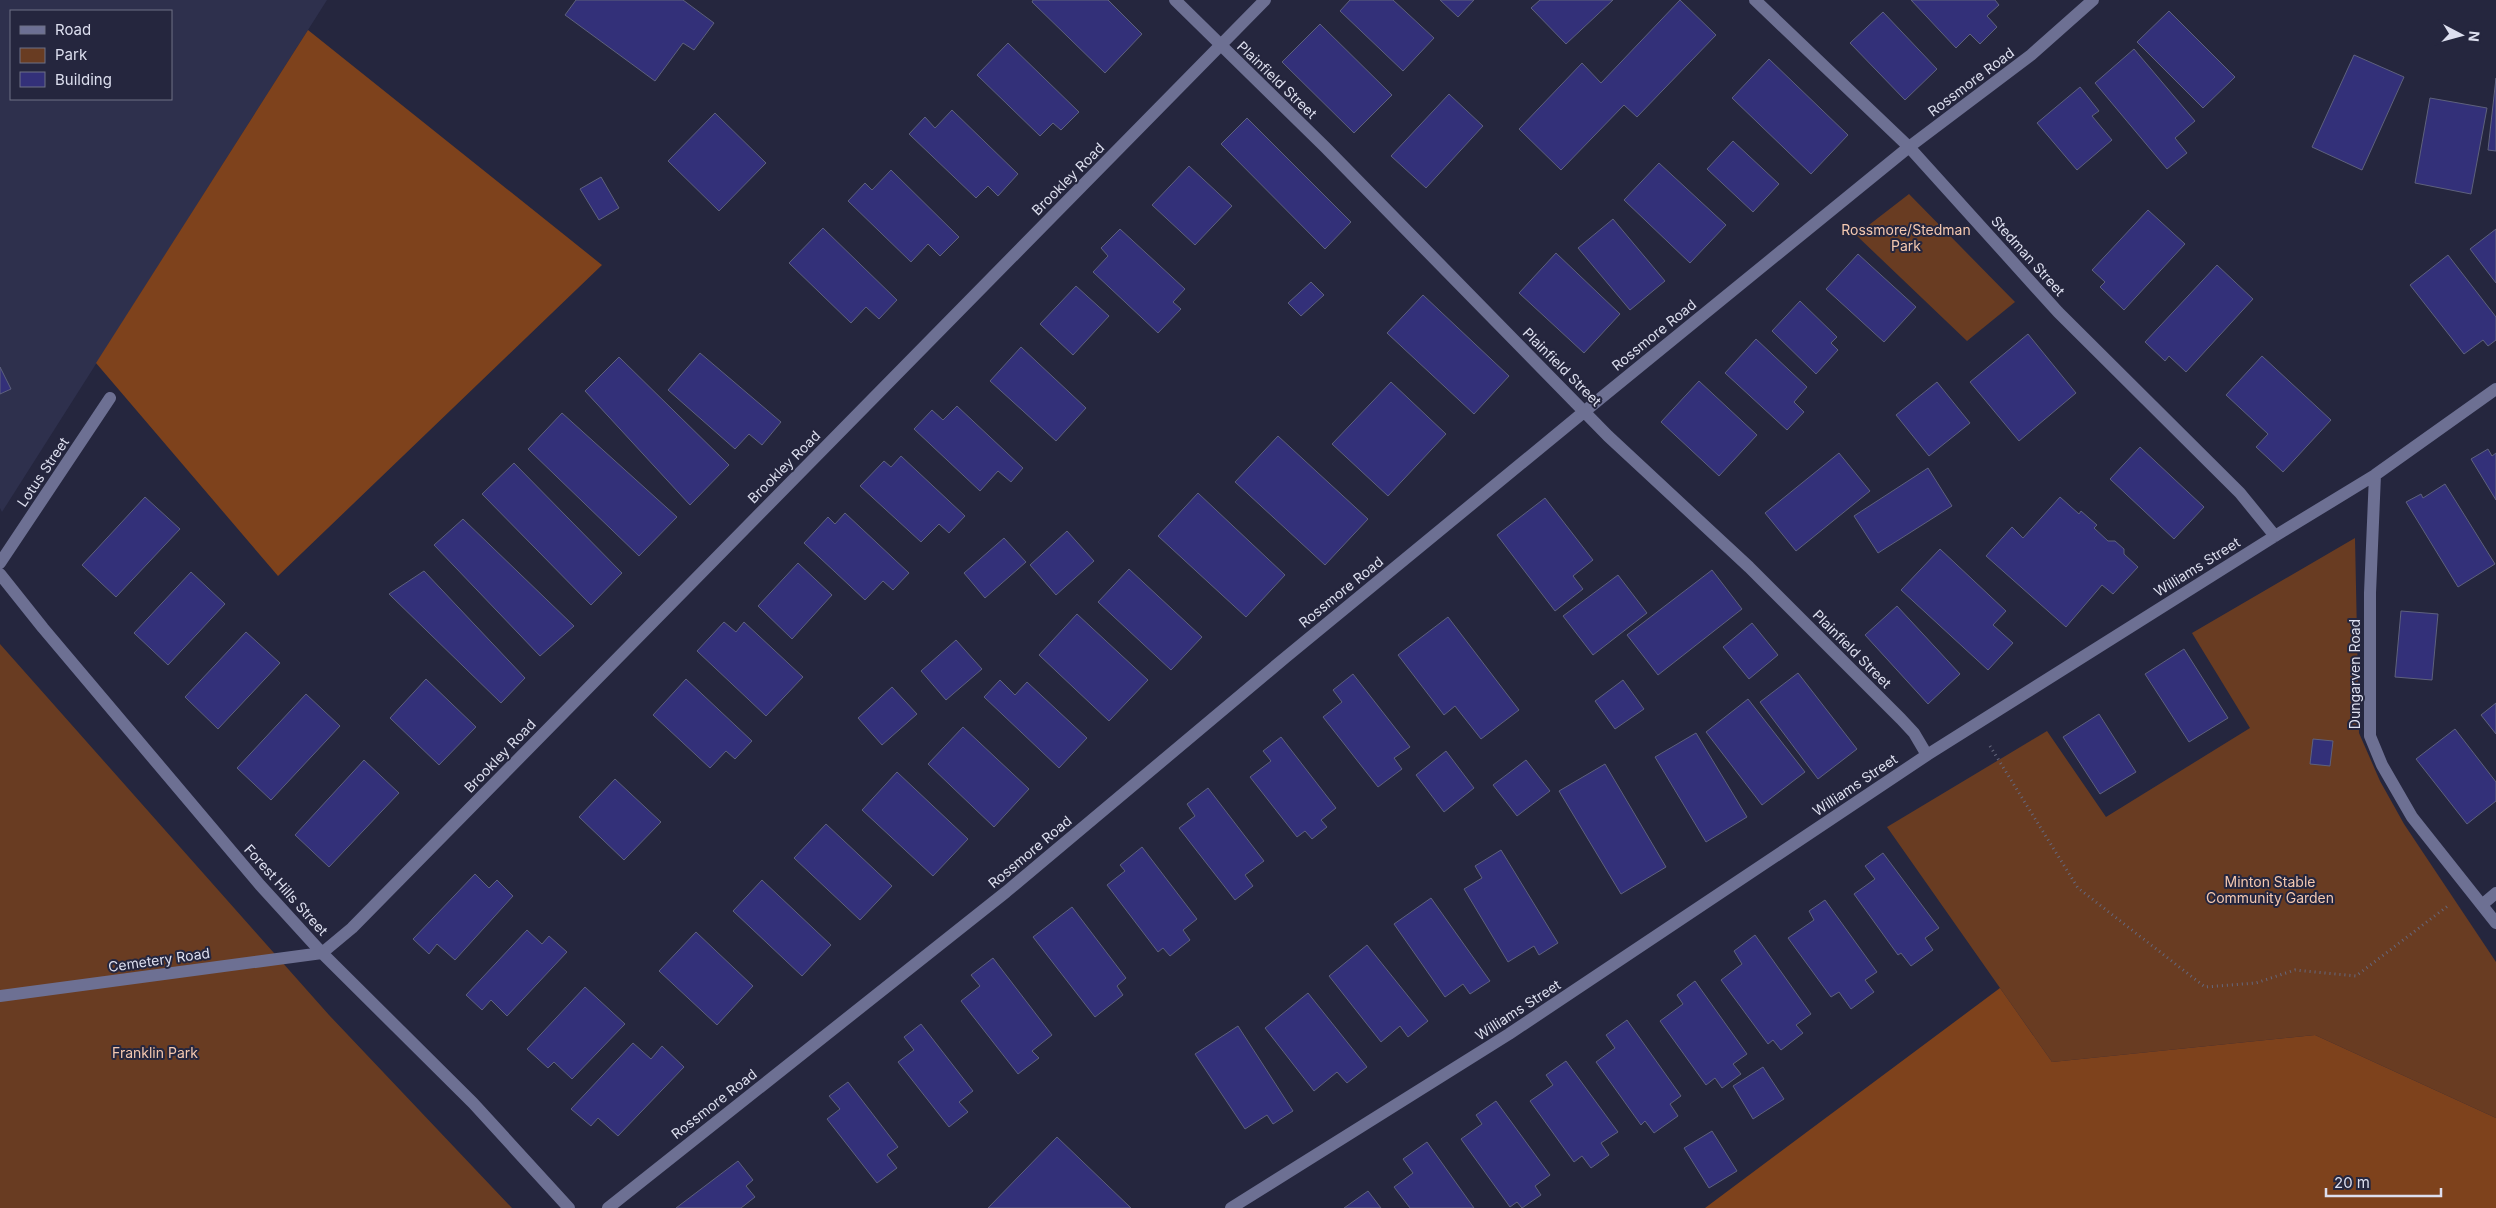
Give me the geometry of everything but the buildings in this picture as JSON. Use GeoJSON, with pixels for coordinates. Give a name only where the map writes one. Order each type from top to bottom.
{"type":"FeatureCollection","features":[{"type":"Feature","properties":{"kind":"street","name":"Plainfield Street"},"geometry":{"type":"LineString","coordinates":[[1174,0],[1608,436],[1749,567],[1894,712],[1914,733],[1927,755]]}},
{"type":"Feature","properties":{"kind":"street","name":"Brookley Road"},"geometry":{"type":"LineString","coordinates":[[322,953],[352,928],[1265,0]]}},
{"type":"Feature","properties":{"kind":"street","name":"Stedman Street"},"geometry":{"type":"LineString","coordinates":[[1755,0],[1909,147],[2058,312],[2240,493],[2275,536]]}},
{"type":"Feature","properties":{"kind":"street","name":"Rossmore Road"},"geometry":{"type":"LineString","coordinates":[[608,1208],[1006,892],[1286,657],[1585,411],[1909,147],[2031,56],[2093,0]]}},
{"type":"Feature","properties":{"kind":"street","name":"Williams Street"},"geometry":{"type":"LineString","coordinates":[[1231,1208],[1509,1034],[1927,755],[2275,536],[2375,476],[2496,388]]}},
{"type":"Feature","properties":{"kind":"street","name":"Lotus Street"},"geometry":{"type":"LineString","coordinates":[[0,563],[110,398]]}},
{"type":"Feature","properties":{"kind":"street","name":"Dungarven Road"},"geometry":{"type":"LineString","coordinates":[[2375,476],[2370,593],[2370,736],[2382,765],[2412,817],[2483,904],[2496,923]]}},
{"type":"Feature","properties":{"kind":"street","name":"Forest Hills Street"},"geometry":{"type":"LineString","coordinates":[[0,574],[223,842],[322,953],[473,1104],[569,1208]]}},
{"type":"Feature","properties":{"kind":"street"},"geometry":{"type":"LineString","coordinates":[[2483,904],[2496,893]]}},
{"type":"Feature","properties":{"kind":"street","name":"Cemetery Road"},"geometry":{"type":"LineString","coordinates":[[0,996],[322,953]]}},
{"type":"Feature","properties":{"kind":"path"},"geometry":{"type":"LineString","coordinates":[[1977,724],[2078,888],[2205,986],[2256,983],[2295,970],[2356,976],[2471,889]]}},
{"type":"Feature","properties":{"kind":"shaded area"},"geometry":{"type":"Polygon","coordinates":[[[0,0],[327,0],[2,512],[0,508],[0,0]]]}},
{"type":"Feature","properties":{"kind":"shaded area"},"geometry":{"type":"Polygon","coordinates":[[[308,30],[602,265],[278,576],[96,363],[308,30]]]}},
{"type":"Feature","properties":{"kind":"shaded area"},"geometry":{"type":"Polygon","coordinates":[[[2000,988],[2052,1062],[2315,1035],[2496,1118],[2496,1208],[1705,1208],[2000,988]]]}},
{"type":"Feature","properties":{"kind":"green space","name":"Rossmore/Stedman Park"},"geometry":{"type":"Polygon","coordinates":[[[1909,194],[2015,302],[1967,341],[1856,235],[1909,194]]]}},
{"type":"Feature","properties":{"kind":"green space","name":"Minton Stable Community Garden"},"geometry":{"type":"Polygon","coordinates":[[[2355,538],[2359,733],[2380,781],[2404,824],[2496,962],[2496,1118],[2315,1035],[2052,1062],[1887,827],[2047,731],[2106,817],[2250,728],[2192,633],[2355,538]]]}},
{"type":"Feature","properties":{"kind":"green space","name":"Franklin Park"},"geometry":{"type":"Polygon","coordinates":[[[0,644],[329,1015],[512,1208],[0,1208],[0,644]]]}}]}
